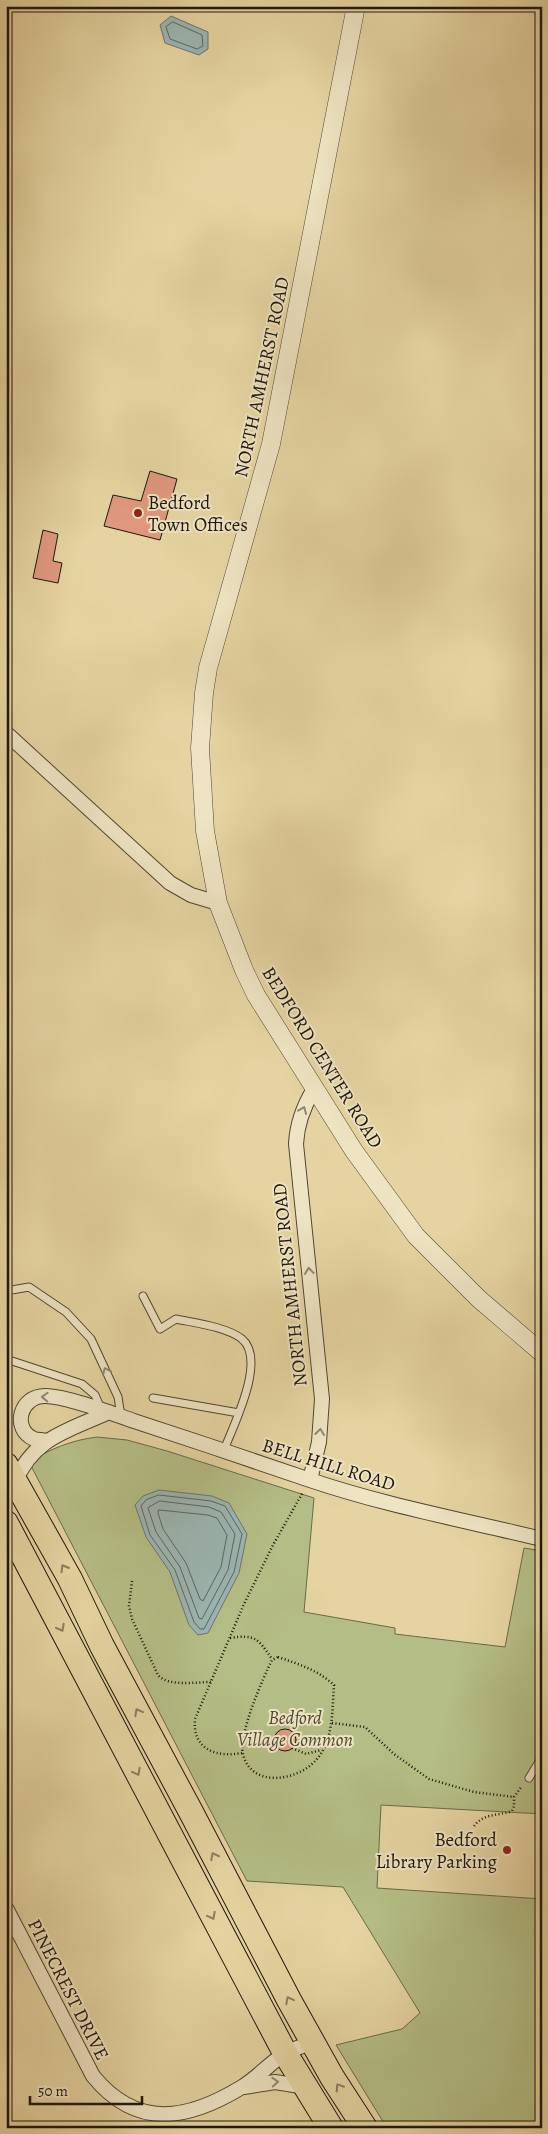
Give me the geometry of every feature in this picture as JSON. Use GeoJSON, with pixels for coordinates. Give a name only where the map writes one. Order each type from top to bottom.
{"type":"FeatureCollection","features":[{"type":"Feature","properties":{"kind":"highway"},"geometry":{"type":"LineString","coordinates":[[10,1474],[70,1579],[102,1646],[312,2043],[365,2128]]}},
{"type":"Feature","properties":{"kind":"highway"},"geometry":{"type":"LineString","coordinates":[[6,1523],[285,2053],[331,2128]]}},
{"type":"Feature","properties":{"kind":"street","name":"NORTH AMHERST ROAD"},"geometry":{"type":"LineString","coordinates":[[218,902],[205,831],[200,774],[204,693],[213,644],[258,495],[271,444],[356,6]]}},
{"type":"Feature","properties":{"kind":"street"},"geometry":{"type":"LineString","coordinates":[[6,733],[170,883],[191,895],[218,902]]}},
{"type":"Feature","properties":{"kind":"street","name":"BEDFORD CENTER ROAD"},"geometry":{"type":"LineString","coordinates":[[218,902],[244,970],[256,995],[354,1150],[416,1236],[479,1299],[542,1353]]}},
{"type":"Feature","properties":{"kind":"street","name":"NORTH AMHERST ROAD"},"geometry":{"type":"LineString","coordinates":[[310,1480],[319,1442],[322,1399],[296,1144],[299,1119],[303,1106],[314,1089]]}},
{"type":"Feature","properties":{"kind":"street","name":"BELL HILL ROAD"},"geometry":{"type":"LineString","coordinates":[[46,1440],[34,1438],[26,1432],[22,1423],[21,1414],[24,1405],[35,1397],[47,1396],[111,1413],[310,1480],[395,1504],[542,1539]]}},
{"type":"Feature","properties":{"kind":"street"},"geometry":{"type":"LineString","coordinates":[[10,1474],[22,1466],[31,1454],[46,1440],[111,1413]]}},
{"type":"Feature","properties":{"kind":"street","name":"PINECREST DRIVE"},"geometry":{"type":"LineString","coordinates":[[6,1908],[83,2059],[106,2092],[136,2110],[169,2115],[186,2112],[243,2087],[285,2053],[312,2043]]}},
{"type":"Feature","properties":{"kind":"street"},"geometry":{"type":"LineString","coordinates":[[243,2087],[275,2082],[306,2087]]}},
{"type":"Feature","properties":{"kind":"lane"},"geometry":{"type":"LineString","coordinates":[[6,1291],[29,1287],[66,1312],[91,1339],[118,1397],[111,1413],[82,1384],[6,1359]]}},
{"type":"Feature","properties":{"kind":"lane"},"geometry":{"type":"LineString","coordinates":[[142,1296],[160,1329],[176,1319],[227,1332],[243,1340],[250,1352],[252,1371],[239,1413],[224,1450]]}},
{"type":"Feature","properties":{"kind":"lane"},"geometry":{"type":"LineString","coordinates":[[153,1398],[239,1413]]}},
{"type":"Feature","properties":{"kind":"lane"},"geometry":{"type":"LineString","coordinates":[[529,1778],[542,1758]]}},
{"type":"Feature","properties":{"kind":"path"},"geometry":{"type":"LineString","coordinates":[[242,1753],[230,1756],[208,1750],[199,1741],[194,1730],[195,1719],[273,1545],[310,1480]]}},
{"type":"Feature","properties":{"kind":"path"},"geometry":{"type":"LineString","coordinates":[[132,1581],[130,1606],[132,1619],[158,1675],[162,1680],[170,1682],[211,1682]]}},
{"type":"Feature","properties":{"kind":"path"},"geometry":{"type":"LineString","coordinates":[[230,1638],[253,1636],[261,1642],[272,1660]]}},
{"type":"Feature","properties":{"kind":"path"},"geometry":{"type":"LineString","coordinates":[[278,1657],[324,1675],[334,1685],[332,1723],[317,1759],[304,1769],[280,1779],[268,1778],[256,1772],[247,1765],[242,1753],[244,1732],[272,1660],[278,1657]]}},
{"type":"Feature","properties":{"kind":"path"},"geometry":{"type":"LineString","coordinates":[[332,1723],[365,1727],[394,1754],[430,1780],[474,1792],[514,1797]]}},
{"type":"Feature","properties":{"kind":"path"},"geometry":{"type":"LineString","coordinates":[[292,1748],[306,1754],[322,1750]]}},
{"type":"Feature","properties":{"kind":"path"},"geometry":{"type":"LineString","coordinates":[[474,1826],[479,1820],[487,1816],[512,1811],[514,1797],[529,1778]]}},
{"type":"Feature","properties":{"kind":"green space","name":"Bedford Village Common"},"geometry":{"type":"Polygon","coordinates":[[[97,1437],[127,1440],[167,1451],[314,1498],[304,1612],[395,1628],[395,1634],[505,1647],[524,1548],[542,1551],[542,1814],[381,1805],[377,1888],[542,1899],[542,2064],[538,2091],[542,2100],[542,2128],[387,2128],[336,2045],[402,2029],[420,2013],[343,1887],[247,1881],[29,1462],[62,1446],[79,1440],[97,1437]]]}},
{"type":"Feature","properties":{"kind":"water"},"geometry":{"type":"Polygon","coordinates":[[[171,16],[208,32],[208,49],[199,55],[165,43],[160,25],[171,16]]]}},
{"type":"Feature","properties":{"kind":"water"},"geometry":{"type":"Polygon","coordinates":[[[159,1490],[212,1496],[229,1503],[247,1534],[239,1573],[208,1633],[198,1635],[189,1625],[170,1572],[146,1537],[135,1505],[143,1496],[159,1490]]]}},
{"type":"Feature","properties":{"kind":"building","name":"Bedford Town Offices"},"geometry":{"type":"Polygon","coordinates":[[[150,471],[177,479],[160,540],[104,526],[113,495],[141,501],[150,471]]]}},
{"type":"Feature","properties":{"kind":"building"},"geometry":{"type":"Polygon","coordinates":[[[43,530],[58,534],[53,561],[62,563],[58,583],[33,578],[43,530]]]}},
{"type":"Feature","properties":{"kind":"building"},"geometry":{"type":"Polygon","coordinates":[[[285,1729],[293,1732],[296,1740],[293,1748],[285,1751],[277,1748],[274,1740],[277,1732],[285,1729]]]}},
{"type":"Feature","properties":{"kind":"place","name":"Bedford Town Offices"},"geometry":{"type":"Point","coordinates":[138,513]}},
{"type":"Feature","properties":{"kind":"place","name":"Bedford Library Parking"},"geometry":{"type":"Point","coordinates":[507,1850]}}]}
